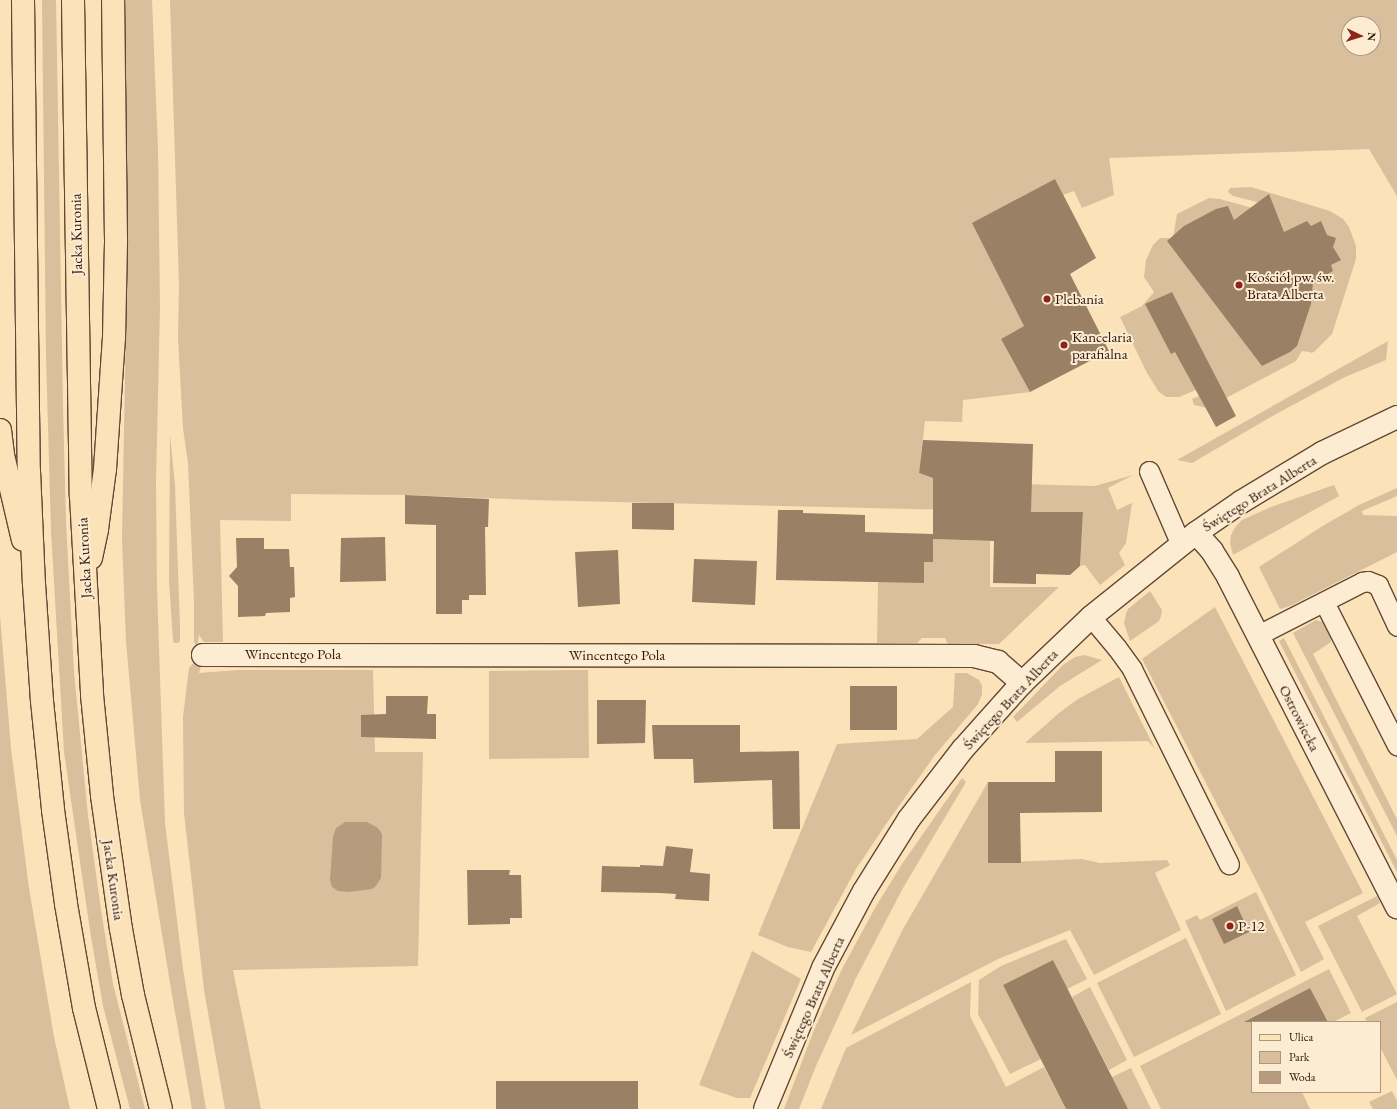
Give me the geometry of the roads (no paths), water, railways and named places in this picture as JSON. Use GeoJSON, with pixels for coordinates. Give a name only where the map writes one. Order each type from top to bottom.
{"type":"FeatureCollection","features":[{"type":"Feature","properties":{"kind":"main road"},"geometry":{"type":"LineString","coordinates":[[23,0],[29,471],[34,584],[42,701],[53,810],[64,890],[82,994],[109,1109]]}},
{"type":"Feature","properties":{"kind":"main road","name":"Jacka Kuronia"},"geometry":{"type":"LineString","coordinates":[[73,0],[79,438],[85,587],[92,695],[102,796],[115,891],[133,994],[161,1109]]}},
{"type":"Feature","properties":{"kind":"main road"},"geometry":{"type":"LineString","coordinates":[[85,587],[97,529],[105,469],[114,338],[116,240],[113,0]]}},
{"type":"Feature","properties":{"kind":"main road"},"geometry":{"type":"LineString","coordinates":[[0,430],[10,490],[34,584]]}},
{"type":"Feature","properties":{"kind":"street","name":"Świętego Brata Alberta"},"geometry":{"type":"LineString","coordinates":[[764,1109],[823,968],[864,891],[909,819],[963,750],[1022,683],[1091,617],[1188,539],[1241,502],[1322,453],[1397,417]]}},
{"type":"Feature","properties":{"kind":"street","name":"Ostrowiecka"},"geometry":{"type":"LineString","coordinates":[[1188,539],[1218,560],[1397,907]]}},
{"type":"Feature","properties":{"kind":"street","name":"Wincentego Pola"},"geometry":{"type":"LineString","coordinates":[[203,655],[974,656],[998,662],[1022,683]]}},
{"type":"Feature","properties":{"kind":"lane"},"geometry":{"type":"LineString","coordinates":[[1149,471],[1188,539]]}},
{"type":"Feature","properties":{"kind":"lane"},"geometry":{"type":"LineString","coordinates":[[1258,636],[1362,582],[1372,582],[1378,585],[1397,626]]}},
{"type":"Feature","properties":{"kind":"lane"},"geometry":{"type":"LineString","coordinates":[[1324,602],[1397,745]]}},
{"type":"Feature","properties":{"kind":"lane"},"geometry":{"type":"LineString","coordinates":[[1091,617],[1117,648],[1132,669],[1229,864]]}},
{"type":"Feature","properties":{"kind":"water"},"geometry":{"type":"Polygon","coordinates":[[[345,822],[367,822],[378,828],[382,834],[381,878],[372,889],[349,892],[338,891],[332,887],[330,880],[333,837],[336,828],[345,822]]]}},
{"type":"Feature","properties":{"kind":"place","name":"Kościół pw. św. Brata Alberta"},"geometry":{"type":"Point","coordinates":[1239,285]}},
{"type":"Feature","properties":{"kind":"place","name":"Plebania"},"geometry":{"type":"Point","coordinates":[1047,299]}},
{"type":"Feature","properties":{"kind":"place","name":"Kancelaria parafialna"},"geometry":{"type":"Point","coordinates":[1064,345]}},
{"type":"Feature","properties":{"kind":"place","name":"P-12"},"geometry":{"type":"Point","coordinates":[1230,926]}}]}
